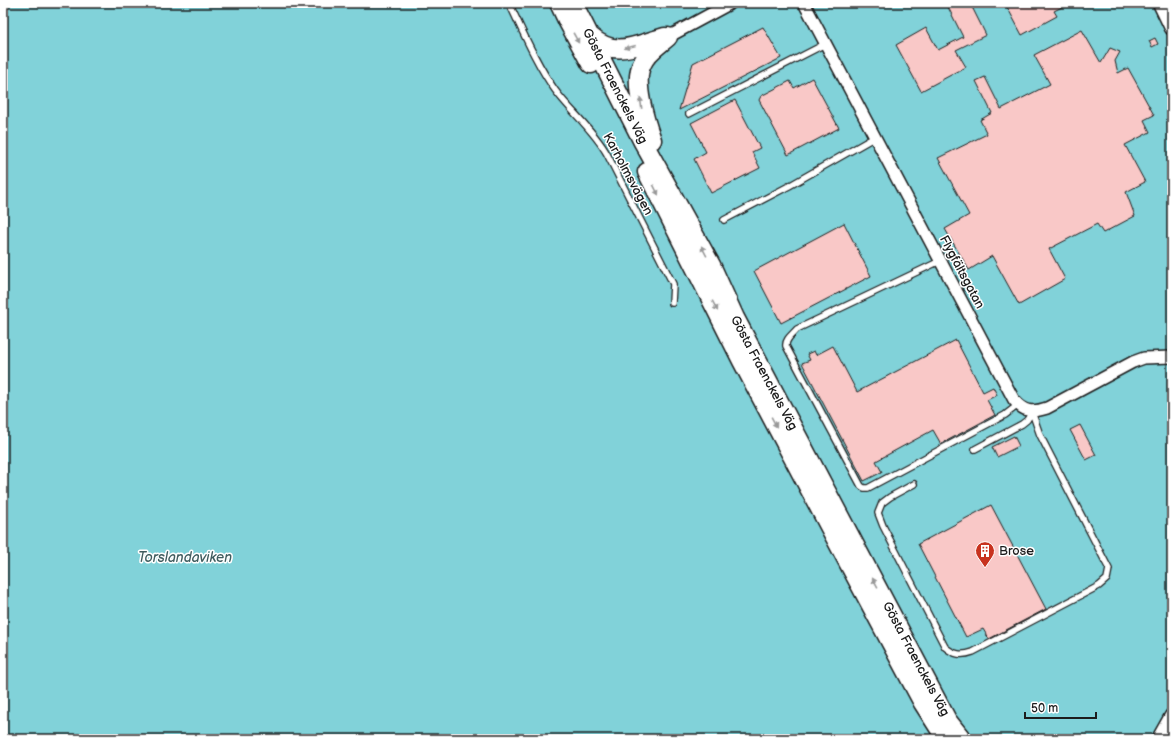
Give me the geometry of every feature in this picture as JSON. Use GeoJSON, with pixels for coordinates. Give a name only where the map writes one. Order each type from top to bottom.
{"type":"FeatureCollection","features":[{"type":"Feature","properties":{"kind":"main road","name":"Gösta Fraenckels Väg"},"geometry":{"type":"LineString","coordinates":[[558,3],[615,109],[742,361],[849,564],[923,703],[946,739]]}},
{"type":"Feature","properties":{"kind":"main road","name":"Gösta Fraenckels Väg"},"geometry":{"type":"LineString","coordinates":[[573,3],[643,142],[711,265],[735,318],[947,720],[962,739]]}},
{"type":"Feature","properties":{"kind":"main road"},"geometry":{"type":"LineString","coordinates":[[589,34],[604,46],[617,49],[624,49],[668,37]]}},
{"type":"Feature","properties":{"kind":"main road"},"geometry":{"type":"LineString","coordinates":[[668,37],[646,57],[642,63],[639,84],[642,111],[652,139],[672,179],[678,205]]}},
{"type":"Feature","properties":{"kind":"street"},"geometry":{"type":"LineString","coordinates":[[668,37],[731,3]]}},
{"type":"Feature","properties":{"kind":"street","name":"Flygfältsgatan"},"geometry":{"type":"LineString","coordinates":[[804,3],[1018,405]]}},
{"type":"Feature","properties":{"kind":"street"},"geometry":{"type":"LineString","coordinates":[[1160,3],[1172,28]]}},
{"type":"Feature","properties":{"kind":"street"},"geometry":{"type":"LineString","coordinates":[[1018,405],[1032,412],[1047,408],[1133,362],[1144,358],[1172,357]]}},
{"type":"Feature","properties":{"kind":"street"},"geometry":{"type":"LineString","coordinates":[[1159,739],[1172,716]]}},
{"type":"Feature","properties":{"kind":"lane","name":"Karholmsvägen"},"geometry":{"type":"LineString","coordinates":[[509,3],[553,88],[597,138],[607,154],[673,284],[672,303]]}},
{"type":"Feature","properties":{"kind":"lane"},"geometry":{"type":"LineString","coordinates":[[689,114],[825,44]]}},
{"type":"Feature","properties":{"kind":"lane"},"geometry":{"type":"LineString","coordinates":[[724,220],[789,186],[875,137]]}},
{"type":"Feature","properties":{"kind":"lane"},"geometry":{"type":"LineString","coordinates":[[940,261],[797,329],[786,343],[786,346],[861,486],[868,488],[1005,415],[1018,405]]}},
{"type":"Feature","properties":{"kind":"lane"},"geometry":{"type":"LineString","coordinates":[[975,449],[1022,424],[1027,420],[1032,412]]}},
{"type":"Feature","properties":{"kind":"lane"},"geometry":{"type":"LineString","coordinates":[[914,484],[890,496],[882,503],[878,513],[883,526],[945,647],[952,653],[964,655],[972,652],[1100,586],[1107,579],[1109,569],[1040,435],[1032,412]]}},
{"type":"Feature","properties":{"kind":"water","name":"Torslandaviken"},"geometry":{"type":"Polygon","coordinates":[[[3,3],[1172,3],[1172,739],[3,739],[3,3]]]}},
{"type":"Feature","properties":{"kind":"building"},"geometry":{"type":"Polygon","coordinates":[[[946,3],[970,3],[986,35],[956,50],[966,67],[921,91],[896,45],[926,28],[938,50],[963,37],[946,3]]]}},
{"type":"Feature","properties":{"kind":"building"},"geometry":{"type":"Polygon","coordinates":[[[1005,3],[1070,3],[1054,11],[1057,16],[1022,35],[1005,3]]]}},
{"type":"Feature","properties":{"kind":"building"},"geometry":{"type":"Polygon","coordinates":[[[763,27],[781,58],[679,110],[693,63],[763,27]]]}},
{"type":"Feature","properties":{"kind":"building"},"geometry":{"type":"Polygon","coordinates":[[[1082,30],[1101,63],[1110,48],[1120,52],[1115,61],[1118,73],[1128,68],[1154,115],[1144,120],[1150,132],[1125,145],[1145,182],[1126,192],[1135,216],[1103,233],[1097,224],[1049,249],[1065,279],[1019,305],[992,256],[969,270],[945,229],[969,215],[938,158],[987,134],[980,120],[992,113],[976,81],[985,77],[1001,109],[1050,84],[1034,55],[1082,30]]]}},
{"type":"Feature","properties":{"kind":"building"},"geometry":{"type":"Polygon","coordinates":[[[1155,38],[1158,44],[1152,47],[1149,41],[1155,38]]]}},
{"type":"Feature","properties":{"kind":"building"},"geometry":{"type":"Polygon","coordinates":[[[812,78],[839,128],[788,155],[759,100],[761,96],[790,81],[794,88],[812,78]]]}},
{"type":"Feature","properties":{"kind":"building"},"geometry":{"type":"Polygon","coordinates":[[[735,100],[760,148],[752,152],[760,168],[711,193],[694,159],[706,152],[691,123],[735,100]]]}},
{"type":"Feature","properties":{"kind":"building"},"geometry":{"type":"Polygon","coordinates":[[[844,223],[871,276],[781,323],[754,271],[844,223]]]}},
{"type":"Feature","properties":{"kind":"building"},"geometry":{"type":"Polygon","coordinates":[[[956,340],[983,392],[993,387],[997,395],[987,400],[995,415],[941,444],[933,430],[876,461],[882,472],[864,481],[802,363],[810,360],[807,354],[814,351],[816,355],[833,346],[857,392],[956,340]]]}},
{"type":"Feature","properties":{"kind":"building"},"geometry":{"type":"Polygon","coordinates":[[[1080,425],[1096,455],[1086,460],[1070,430],[1080,425]]]}},
{"type":"Feature","properties":{"kind":"building"},"geometry":{"type":"Polygon","coordinates":[[[1014,436],[1019,446],[997,457],[992,447],[1014,436]]]}},
{"type":"Feature","properties":{"kind":"building","name":"Brose"},"geometry":{"type":"Polygon","coordinates":[[[991,505],[1046,609],[989,639],[983,629],[966,637],[918,544],[991,505]]]}},
{"type":"Feature","properties":{"kind":"place","name":"Brose"},"geometry":{"type":"Point","coordinates":[985,568]}}]}
